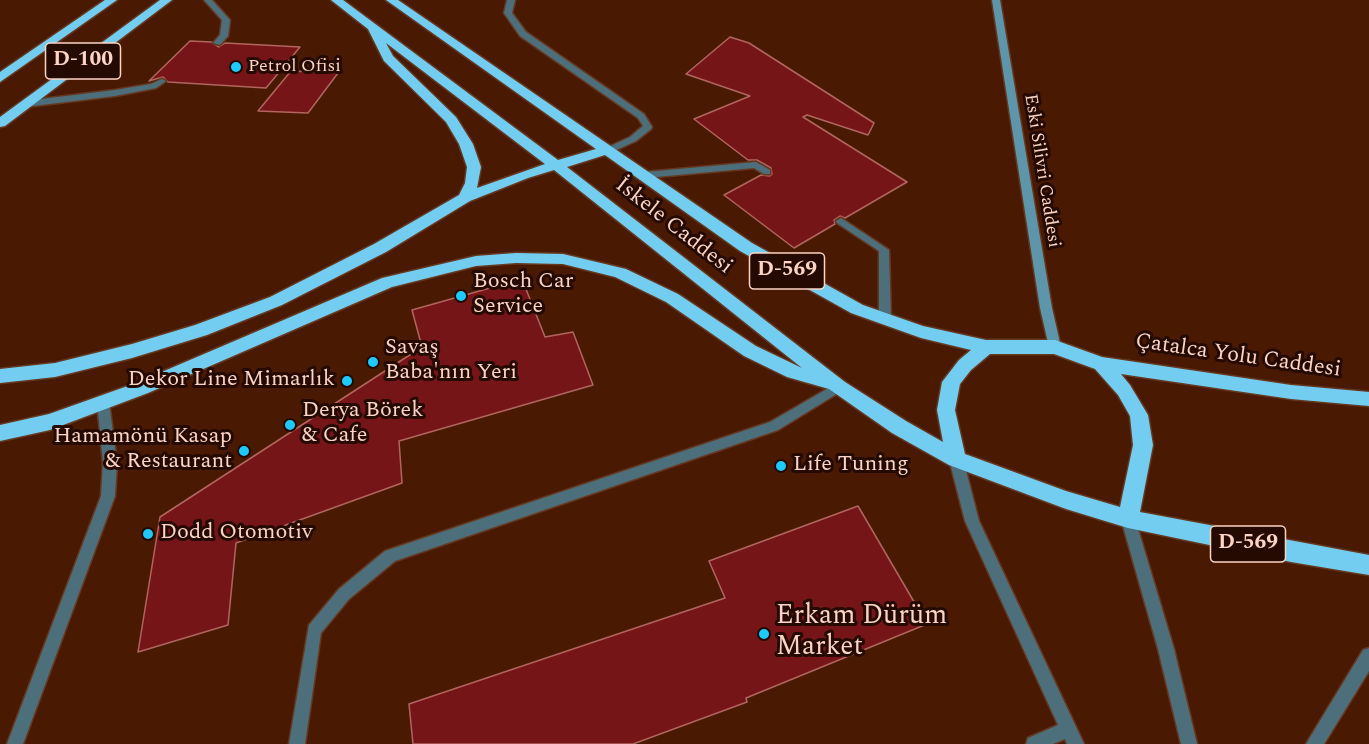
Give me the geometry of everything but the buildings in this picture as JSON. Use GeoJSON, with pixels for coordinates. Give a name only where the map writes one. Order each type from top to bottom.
{"type":"FeatureCollection","features":[{"type":"Feature","properties":{"kind":"highway","name":"D-100"},"geometry":{"type":"LineString","coordinates":[[0,78],[112,0]]}},
{"type":"Feature","properties":{"kind":"highway","name":"D-100"},"geometry":{"type":"LineString","coordinates":[[0,123],[167,0]]}},
{"type":"Feature","properties":{"kind":"highway","name":"İskele Caddesi"},"geometry":{"type":"LineString","coordinates":[[336,0],[557,166],[839,387],[899,427],[956,459],[1056,497],[1128,519]]}},
{"type":"Feature","properties":{"kind":"highway","name":"İskele Caddesi"},"geometry":{"type":"LineString","coordinates":[[391,0],[746,247],[820,290],[885,320],[921,332],[986,347],[1055,347],[1101,364]]}},
{"type":"Feature","properties":{"kind":"highway"},"geometry":{"type":"LineString","coordinates":[[370,25],[388,58],[451,120],[466,144],[474,167],[472,183],[465,198]]}},
{"type":"Feature","properties":{"kind":"highway"},"geometry":{"type":"LineString","coordinates":[[0,376],[55,370],[132,351],[201,330],[276,301],[380,248],[465,198],[523,175],[609,150]]}},
{"type":"Feature","properties":{"kind":"highway"},"geometry":{"type":"LineString","coordinates":[[0,433],[50,422],[142,388],[388,282],[476,261],[516,258],[563,259],[620,273],[672,298],[750,351],[793,372],[839,387]]}},
{"type":"Feature","properties":{"kind":"highway"},"geometry":{"type":"LineString","coordinates":[[956,459],[946,410],[951,382],[965,364],[986,347]]}},
{"type":"Feature","properties":{"kind":"highway"},"geometry":{"type":"LineString","coordinates":[[1101,364],[1124,390],[1139,415],[1143,445],[1128,519]]}},
{"type":"Feature","properties":{"kind":"highway","name":"Çatalca Yolu Caddesi"},"geometry":{"type":"LineString","coordinates":[[1101,364],[1291,392],[1369,399]]}},
{"type":"Feature","properties":{"kind":"highway","name":"D-569"},"geometry":{"type":"LineString","coordinates":[[1128,519],[1291,552],[1369,565]]}},
{"type":"Feature","properties":{"kind":"main road","name":"Eski Silivri Caddesi"},"geometry":{"type":"LineString","coordinates":[[996,0],[1046,308],[1055,347]]}},
{"type":"Feature","properties":{"kind":"street"},"geometry":{"type":"LineString","coordinates":[[208,0],[226,20],[224,36],[217,43]]}},
{"type":"Feature","properties":{"kind":"street"},"geometry":{"type":"LineString","coordinates":[[511,0],[508,14],[522,34],[641,116],[648,127],[633,139],[609,150]]}},
{"type":"Feature","properties":{"kind":"street"},"geometry":{"type":"LineString","coordinates":[[25,104],[115,93],[153,86],[162,81]]}},
{"type":"Feature","properties":{"kind":"street"},"geometry":{"type":"LineString","coordinates":[[645,175],[756,165],[767,172]]}},
{"type":"Feature","properties":{"kind":"street"},"geometry":{"type":"LineString","coordinates":[[841,220],[884,249],[885,320]]}},
{"type":"Feature","properties":{"kind":"street"},"geometry":{"type":"LineString","coordinates":[[297,744],[314,630],[344,594],[390,556],[774,426],[839,387]]}},
{"type":"Feature","properties":{"kind":"street"},"geometry":{"type":"LineString","coordinates":[[15,744],[108,496],[110,463],[103,402]]}},
{"type":"Feature","properties":{"kind":"street"},"geometry":{"type":"LineString","coordinates":[[956,459],[972,521],[1072,737],[1034,744]]}},
{"type":"Feature","properties":{"kind":"street"},"geometry":{"type":"LineString","coordinates":[[1128,519],[1166,649],[1189,744]]}},
{"type":"Feature","properties":{"kind":"street"},"geometry":{"type":"LineString","coordinates":[[1314,744],[1369,656]]}},
{"type":"Feature","properties":{"kind":"place","name":"Petrol Ofisi"},"geometry":{"type":"Point","coordinates":[236,67]}},
{"type":"Feature","properties":{"kind":"place","name":"Bosch Car Service"},"geometry":{"type":"Point","coordinates":[461,296]}},
{"type":"Feature","properties":{"kind":"place","name":"Savaş Baba'nın Yeri"},"geometry":{"type":"Point","coordinates":[373,362]}},
{"type":"Feature","properties":{"kind":"place","name":"Dekor Line Mimarlık"},"geometry":{"type":"Point","coordinates":[347,381]}},
{"type":"Feature","properties":{"kind":"place","name":"Derya Börek & Cafe"},"geometry":{"type":"Point","coordinates":[290,425]}},
{"type":"Feature","properties":{"kind":"place","name":"Hamamönü Kasap & Restaurant"},"geometry":{"type":"Point","coordinates":[244,451]}},
{"type":"Feature","properties":{"kind":"place","name":"Life Tuning"},"geometry":{"type":"Point","coordinates":[781,466]}},
{"type":"Feature","properties":{"kind":"place","name":"Dodd Otomotiv"},"geometry":{"type":"Point","coordinates":[148,534]}},
{"type":"Feature","properties":{"kind":"place","name":"Erkam Dürüm Market"},"geometry":{"type":"Point","coordinates":[764,634]}}]}
